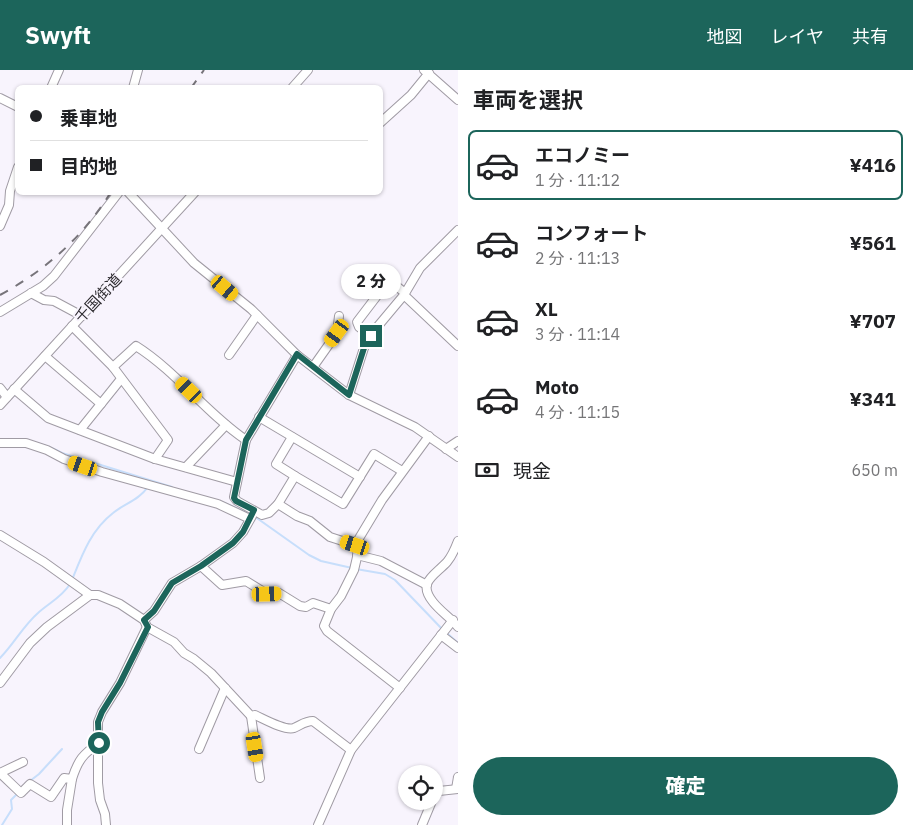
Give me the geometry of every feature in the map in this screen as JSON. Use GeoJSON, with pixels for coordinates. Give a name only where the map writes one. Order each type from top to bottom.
{"type":"FeatureCollection","features":[{"type":"Feature","properties":{"kind":"street"},"geometry":{"type":"LineString","coordinates":[[134,85],[138,70]]}},
{"type":"Feature","properties":{"kind":"street"},"geometry":{"type":"LineString","coordinates":[[295,85],[308,70]]}},
{"type":"Feature","properties":{"kind":"street"},"geometry":{"type":"LineString","coordinates":[[52,85],[58,71]]}},
{"type":"Feature","properties":{"kind":"street"},"geometry":{"type":"LineString","coordinates":[[383,120],[411,94],[426,72],[458,100]]}},
{"type":"Feature","properties":{"kind":"street"},"geometry":{"type":"LineString","coordinates":[[0,98],[15,106]]}},
{"type":"Feature","properties":{"kind":"street"},"geometry":{"type":"LineString","coordinates":[[0,226],[9,204],[10,191],[15,176]]}},
{"type":"Feature","properties":{"kind":"street"},"geometry":{"type":"LineString","coordinates":[[0,312],[43,286],[54,276],[117,195]]}},
{"type":"Feature","properties":{"kind":"street"},"geometry":{"type":"LineString","coordinates":[[131,195],[194,263],[257,315],[313,367],[349,395],[415,427],[458,457]]}},
{"type":"Feature","properties":{"kind":"street","name":"千国街道"},"geometry":{"type":"LineString","coordinates":[[0,405],[192,195]]}},
{"type":"Feature","properties":{"kind":"street"},"geometry":{"type":"LineString","coordinates":[[349,395],[364,348],[371,336],[405,294],[420,268],[458,230]]}},
{"type":"Feature","properties":{"kind":"street"},"geometry":{"type":"LineString","coordinates":[[371,336],[359,328],[357,322],[389,280],[458,346]]}},
{"type":"Feature","properties":{"kind":"street"},"geometry":{"type":"LineString","coordinates":[[31,293],[44,300],[54,301],[82,316]]}},
{"type":"Feature","properties":{"kind":"street"},"geometry":{"type":"LineString","coordinates":[[228,355],[257,315]]}},
{"type":"Feature","properties":{"kind":"street"},"geometry":{"type":"LineString","coordinates":[[313,367],[337,333],[339,316]]}},
{"type":"Feature","properties":{"kind":"street"},"geometry":{"type":"LineString","coordinates":[[72,326],[113,367],[168,440],[155,459]]}},
{"type":"Feature","properties":{"kind":"street"},"geometry":{"type":"LineString","coordinates":[[113,367],[136,346],[177,379],[226,425],[246,440]]}},
{"type":"Feature","properties":{"kind":"street"},"geometry":{"type":"LineString","coordinates":[[252,515],[234,498],[246,440],[297,354]]}},
{"type":"Feature","properties":{"kind":"street"},"geometry":{"type":"LineString","coordinates":[[45,356],[101,404]]}},
{"type":"Feature","properties":{"kind":"street"},"geometry":{"type":"LineString","coordinates":[[80,430],[121,379]]}},
{"type":"Feature","properties":{"kind":"street"},"geometry":{"type":"LineString","coordinates":[[0,388],[7,397]]}},
{"type":"Feature","properties":{"kind":"street"},"geometry":{"type":"LineString","coordinates":[[14,390],[48,418],[155,459],[237,482]]}},
{"type":"Feature","properties":{"kind":"street"},"geometry":{"type":"LineString","coordinates":[[260,417],[360,478]]}},
{"type":"Feature","properties":{"kind":"street"},"geometry":{"type":"LineString","coordinates":[[186,467],[226,425]]}},
{"type":"Feature","properties":{"kind":"street"},"geometry":{"type":"LineString","coordinates":[[400,688],[327,631],[324,626],[331,609],[341,596],[354,568],[358,555],[355,545],[382,500],[429,436]]}},
{"type":"Feature","properties":{"kind":"street"},"geometry":{"type":"LineString","coordinates":[[292,437],[276,464],[343,504],[374,454],[402,471]]}},
{"type":"Feature","properties":{"kind":"street"},"geometry":{"type":"LineString","coordinates":[[446,449],[458,440]]}},
{"type":"Feature","properties":{"kind":"street"},"geometry":{"type":"LineString","coordinates":[[0,443],[26,443],[102,472],[252,515],[265,515],[278,504],[295,476]]}},
{"type":"Feature","properties":{"kind":"street"},"geometry":{"type":"LineString","coordinates":[[278,504],[297,516],[310,521],[330,537],[355,545]]}},
{"type":"Feature","properties":{"kind":"street"},"geometry":{"type":"LineString","coordinates":[[106,825],[98,783],[98,722],[102,712],[120,683],[146,624],[172,583],[201,566],[233,543],[243,532],[252,515]]}},
{"type":"Feature","properties":{"kind":"street"},"geometry":{"type":"LineString","coordinates":[[0,536],[44,562],[90,595],[98,595],[120,604],[174,642],[184,653],[212,673],[251,716],[260,778]]}},
{"type":"Feature","properties":{"kind":"street"},"geometry":{"type":"LineString","coordinates":[[318,825],[351,750],[442,633],[454,624],[432,601],[426,585],[428,579],[447,562],[458,542]]}},
{"type":"Feature","properties":{"kind":"street"},"geometry":{"type":"LineString","coordinates":[[358,555],[381,562],[426,585]]}},
{"type":"Feature","properties":{"kind":"street"},"geometry":{"type":"LineString","coordinates":[[201,566],[222,585],[226,586],[246,581],[267,594],[279,593],[286,596],[300,606],[306,607],[313,603],[331,609]]}},
{"type":"Feature","properties":{"kind":"street"},"geometry":{"type":"LineString","coordinates":[[0,683],[4,670],[41,633],[90,595]]}},
{"type":"Feature","properties":{"kind":"street"},"geometry":{"type":"LineString","coordinates":[[442,633],[458,648]]}},
{"type":"Feature","properties":{"kind":"street"},"geometry":{"type":"LineString","coordinates":[[200,749],[225,688]]}},
{"type":"Feature","properties":{"kind":"street"},"geometry":{"type":"LineString","coordinates":[[251,716],[255,715],[287,728],[293,728],[306,721],[313,721],[351,750]]}},
{"type":"Feature","properties":{"kind":"street"},"geometry":{"type":"LineString","coordinates":[[67,825],[67,810],[75,768],[85,752],[99,743]]}},
{"type":"Feature","properties":{"kind":"street"},"geometry":{"type":"LineString","coordinates":[[23,762],[0,773],[21,793],[30,784],[51,797],[64,778],[72,778]]}},
{"type":"Feature","properties":{"kind":"street"},"geometry":{"type":"LineString","coordinates":[[443,791],[457,789],[458,777]]}},
{"type":"Feature","properties":{"kind":"street"},"geometry":{"type":"LineString","coordinates":[[422,825],[428,810]]}},
{"type":"Feature","properties":{"kind":"waterway"},"geometry":{"type":"LineString","coordinates":[[0,439],[40,444],[62,453],[172,487]]}},
{"type":"Feature","properties":{"kind":"waterway"},"geometry":{"type":"LineString","coordinates":[[72,580],[88,544],[99,527],[113,513],[140,496],[147,488]]}},
{"type":"Feature","properties":{"kind":"waterway"},"geometry":{"type":"LineString","coordinates":[[222,502],[250,514]]}},
{"type":"Feature","properties":{"kind":"waterway"},"geometry":{"type":"LineString","coordinates":[[254,516],[309,555],[321,561],[352,568]]}},
{"type":"Feature","properties":{"kind":"waterway"},"geometry":{"type":"LineString","coordinates":[[356,569],[385,574],[395,580],[443,630]]}},
{"type":"Feature","properties":{"kind":"waterway"},"geometry":{"type":"LineString","coordinates":[[0,658],[33,618],[67,589],[70,584]]}},
{"type":"Feature","properties":{"kind":"waterway"},"geometry":{"type":"LineString","coordinates":[[447,633],[458,643]]}},
{"type":"Feature","properties":{"kind":"waterway"},"geometry":{"type":"LineString","coordinates":[[30,781],[62,749]]}},
{"type":"Feature","properties":{"kind":"waterway"},"geometry":{"type":"LineString","coordinates":[[2,825],[12,809],[11,800],[18,793]]}},
{"type":"Feature","properties":{"kind":"railway"},"geometry":{"type":"LineString","coordinates":[[193,85],[204,70]]}},
{"type":"Feature","properties":{"kind":"railway"},"geometry":{"type":"LineString","coordinates":[[0,295],[33,275],[62,251],[88,224],[109,195]]}},
{"type":"Feature","properties":{"kind":"route"},"geometry":{"type":"LineString","coordinates":[[99,743],[98,722],[148,627],[144,620],[154,611],[167,588],[172,583],[220,554],[243,532],[252,517],[254,510],[236,501],[234,498],[246,440],[281,378],[297,354],[349,395],[364,348],[371,336]]}}]}
